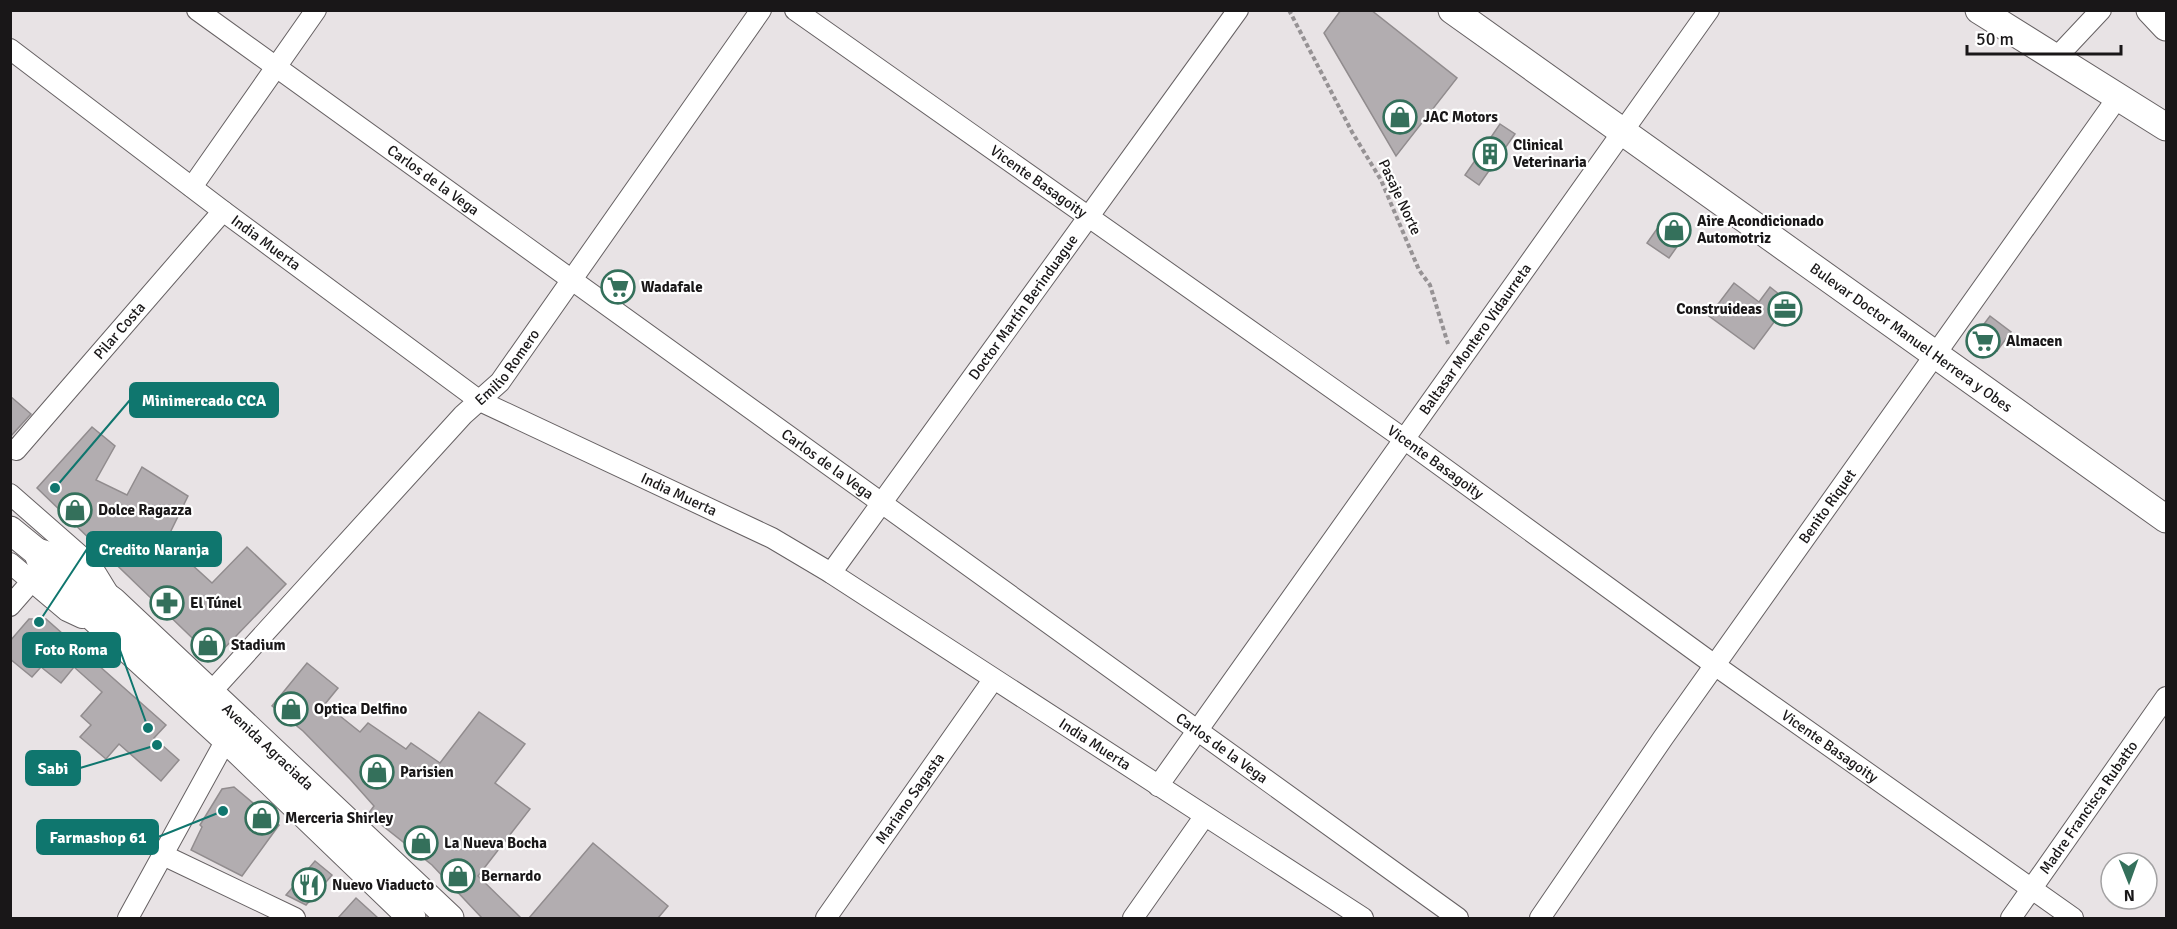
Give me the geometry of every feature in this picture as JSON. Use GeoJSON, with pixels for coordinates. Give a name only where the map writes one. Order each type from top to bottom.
{"type":"FeatureCollection","features":[{"type":"Feature","properties":{"kind":"street","name":"Carlos de la Vega"},"geometry":{"type":"LineString","coordinates":[[197,10],[1455,918]]}},
{"type":"Feature","properties":{"kind":"street"},"geometry":{"type":"LineString","coordinates":[[192,187],[316,10]]}},
{"type":"Feature","properties":{"kind":"street","name":"Emilio Romero"},"geometry":{"type":"LineString","coordinates":[[211,692],[463,415],[500,382],[761,10]]}},
{"type":"Feature","properties":{"kind":"street","name":"Vicente Basagoity"},"geometry":{"type":"LineString","coordinates":[[795,10],[1404,439],[1716,666],[2073,918]]}},
{"type":"Feature","properties":{"kind":"street","name":"Doctor Martín Berinduague"},"geometry":{"type":"LineString","coordinates":[[831,573],[1238,10]]}},
{"type":"Feature","properties":{"kind":"street","name":"Bulevar Doctor Manuel Herrera y Obes"},"geometry":{"type":"LineString","coordinates":[[1452,10],[1623,130],[1935,357],[2166,519]]}},
{"type":"Feature","properties":{"kind":"street","name":"Baltasar Montero Vidaurreta"},"geometry":{"type":"LineString","coordinates":[[1158,786],[1709,10]]}},
{"type":"Feature","properties":{"kind":"street"},"geometry":{"type":"LineString","coordinates":[[1979,10],[2166,127]]}},
{"type":"Feature","properties":{"kind":"street"},"geometry":{"type":"LineString","coordinates":[[2055,59],[2102,10]]}},
{"type":"Feature","properties":{"kind":"street"},"geometry":{"type":"LineString","coordinates":[[2150,10],[2166,27]]}},
{"type":"Feature","properties":{"kind":"street","name":"India Muerta"},"geometry":{"type":"LineString","coordinates":[[10,49],[223,211],[480,401],[772,538],[831,573],[1364,918]]}},
{"type":"Feature","properties":{"kind":"street","name":"Benito Riquet"},"geometry":{"type":"LineString","coordinates":[[1540,918],[1663,738],[2118,98]]}},
{"type":"Feature","properties":{"kind":"street","name":"Pilar Costa"},"geometry":{"type":"LineString","coordinates":[[16,450],[223,211]]}},
{"type":"Feature","properties":{"kind":"street","name":"Avenida Agraciada"},"geometry":{"type":"LineString","coordinates":[[10,494],[91,565],[113,601]]}},
{"type":"Feature","properties":{"kind":"street","name":"Avenida Agraciada"},"geometry":{"type":"LineString","coordinates":[[10,530],[37,552],[54,557],[113,601],[450,918]]}},
{"type":"Feature","properties":{"kind":"street","name":"Avenida Agraciada"},"geometry":{"type":"LineString","coordinates":[[37,552],[46,574],[227,740],[412,918]]}},
{"type":"Feature","properties":{"kind":"street","name":"Avenida Agraciada"},"geometry":{"type":"LineString","coordinates":[[10,563],[67,611],[103,628]]}},
{"type":"Feature","properties":{"kind":"street"},"geometry":{"type":"LineString","coordinates":[[10,606],[31,582]]}},
{"type":"Feature","properties":{"kind":"street","name":"Mariano Sagasta"},"geometry":{"type":"LineString","coordinates":[[826,918],[993,680]]}},
{"type":"Feature","properties":{"kind":"street","name":"Madre Francisca Rubatto"},"geometry":{"type":"LineString","coordinates":[[2011,918],[2166,697]]}},
{"type":"Feature","properties":{"kind":"street"},"geometry":{"type":"LineString","coordinates":[[128,918],[227,740],[237,716]]}},
{"type":"Feature","properties":{"kind":"street"},"geometry":{"type":"LineString","coordinates":[[1133,918],[1204,816]]}},
{"type":"Feature","properties":{"kind":"street"},"geometry":{"type":"LineString","coordinates":[[163,855],[295,918]]}},
{"type":"Feature","properties":{"kind":"path","name":"Pasaje Norte"},"geometry":{"type":"LineString","coordinates":[[1289,10],[1352,132],[1381,180],[1419,270],[1430,285],[1453,370]]}},
{"type":"Feature","properties":{"kind":"building","name":"JAC Motors"},"geometry":{"type":"Polygon","coordinates":[[[1341,10],[1371,10],[1457,78],[1396,156],[1324,33],[1341,10]]]}},
{"type":"Feature","properties":{"kind":"building","name":"Clinical Veterinaria"},"geometry":{"type":"Polygon","coordinates":[[[1500,124],[1515,134],[1479,185],[1465,175],[1500,124]]]}},
{"type":"Feature","properties":{"kind":"building"},"geometry":{"type":"Polygon","coordinates":[[[1664,219],[1686,234],[1669,258],[1647,243],[1664,219]]]}},
{"type":"Feature","properties":{"kind":"building"},"geometry":{"type":"Polygon","coordinates":[[[1734,283],[1759,302],[1770,287],[1789,302],[1754,349],[1709,316],[1734,283]]]}},
{"type":"Feature","properties":{"kind":"building"},"geometry":{"type":"Polygon","coordinates":[[[1990,316],[2011,332],[1997,351],[1979,340],[1978,332],[1990,316]]]}},
{"type":"Feature","properties":{"kind":"building"},"geometry":{"type":"Polygon","coordinates":[[[10,396],[31,414],[10,437],[10,396]]]}},
{"type":"Feature","properties":{"kind":"building"},"geometry":{"type":"Polygon","coordinates":[[[92,427],[115,446],[96,480],[127,495],[142,467],[188,496],[166,541],[212,583],[247,547],[286,584],[214,659],[37,488],[92,427]]]}},
{"type":"Feature","properties":{"kind":"building"},"geometry":{"type":"Polygon","coordinates":[[[29,619],[46,619],[166,725],[154,738],[179,760],[161,781],[119,744],[106,759],[80,737],[91,725],[81,716],[102,692],[74,667],[61,683],[41,667],[32,677],[10,659],[10,641],[29,619]]]}},
{"type":"Feature","properties":{"kind":"building"},"geometry":{"type":"Polygon","coordinates":[[[307,663],[338,688],[325,704],[360,732],[368,723],[406,749],[411,743],[440,763],[479,712],[525,744],[495,783],[530,809],[478,876],[521,918],[482,918],[432,865],[368,814],[374,806],[350,779],[303,731],[272,706],[307,663]]]}},
{"type":"Feature","properties":{"kind":"building"},"geometry":{"type":"Polygon","coordinates":[[[234,787],[279,825],[242,876],[191,850],[202,827],[200,825],[222,789],[234,787]]]}},
{"type":"Feature","properties":{"kind":"building"},"geometry":{"type":"Polygon","coordinates":[[[593,843],[668,906],[658,918],[529,918],[593,843]]]}},
{"type":"Feature","properties":{"kind":"building","name":"Nuevo Viaducto"},"geometry":{"type":"Polygon","coordinates":[[[315,861],[332,875],[306,905],[286,895],[315,861]]]}},
{"type":"Feature","properties":{"kind":"building"},"geometry":{"type":"Polygon","coordinates":[[[356,898],[378,918],[338,918],[356,898]]]}},
{"type":"Feature","properties":{"kind":"place","name":"JAC Motors"},"geometry":{"type":"Point","coordinates":[1400,117]}},
{"type":"Feature","properties":{"kind":"place","name":"Clinical Veterinaria"},"geometry":{"type":"Point","coordinates":[1490,154]}},
{"type":"Feature","properties":{"kind":"place","name":"Aire Acondicionado Automotriz"},"geometry":{"type":"Point","coordinates":[1674,230]}},
{"type":"Feature","properties":{"kind":"place","name":"Wadafale"},"geometry":{"type":"Point","coordinates":[618,287]}},
{"type":"Feature","properties":{"kind":"place","name":"Construideas"},"geometry":{"type":"Point","coordinates":[1785,309]}},
{"type":"Feature","properties":{"kind":"place","name":"Almacen"},"geometry":{"type":"Point","coordinates":[1983,341]}},
{"type":"Feature","properties":{"kind":"place","name":"Minimercado CCA"},"geometry":{"type":"Point","coordinates":[55,488]}},
{"type":"Feature","properties":{"kind":"place","name":"Dolce Ragazza"},"geometry":{"type":"Point","coordinates":[75,510]}},
{"type":"Feature","properties":{"kind":"place","name":"El Túnel"},"geometry":{"type":"Point","coordinates":[167,603]}},
{"type":"Feature","properties":{"kind":"place","name":"Credito Naranja"},"geometry":{"type":"Point","coordinates":[39,622]}},
{"type":"Feature","properties":{"kind":"place","name":"Stadium"},"geometry":{"type":"Point","coordinates":[208,645]}},
{"type":"Feature","properties":{"kind":"place","name":"Optica Delfino"},"geometry":{"type":"Point","coordinates":[291,709]}},
{"type":"Feature","properties":{"kind":"place","name":"Foto Roma"},"geometry":{"type":"Point","coordinates":[148,728]}},
{"type":"Feature","properties":{"kind":"place","name":"Sabi"},"geometry":{"type":"Point","coordinates":[157,745]}},
{"type":"Feature","properties":{"kind":"place","name":"Parisien"},"geometry":{"type":"Point","coordinates":[377,772]}},
{"type":"Feature","properties":{"kind":"place","name":"Farmashop 61"},"geometry":{"type":"Point","coordinates":[223,811]}},
{"type":"Feature","properties":{"kind":"place","name":"Merceria Shirley"},"geometry":{"type":"Point","coordinates":[262,818]}},
{"type":"Feature","properties":{"kind":"place","name":"La Nueva Bocha"},"geometry":{"type":"Point","coordinates":[421,843]}},
{"type":"Feature","properties":{"kind":"place","name":"Bernardo"},"geometry":{"type":"Point","coordinates":[458,876]}},
{"type":"Feature","properties":{"kind":"place","name":"Nuevo Viaducto"},"geometry":{"type":"Point","coordinates":[309,885]}}]}
